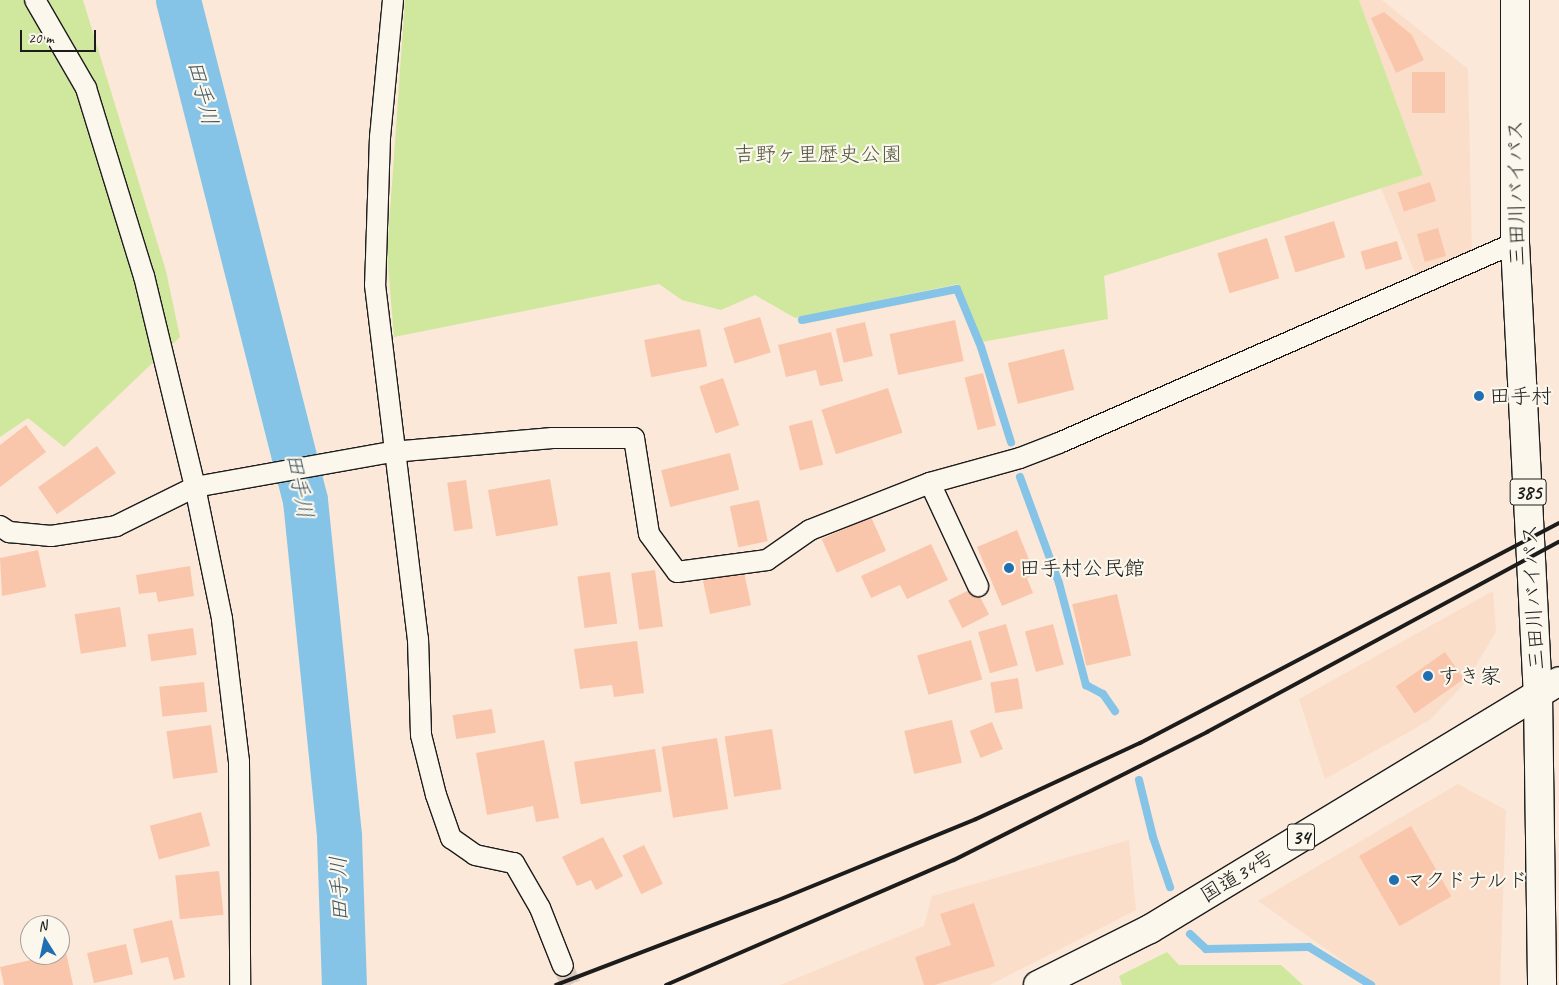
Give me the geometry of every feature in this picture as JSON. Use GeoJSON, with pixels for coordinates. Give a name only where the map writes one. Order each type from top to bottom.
{"type":"FeatureCollection","features":[{"type":"Feature","properties":{"kind":"highway","name":"三田川バイパス"},"geometry":{"type":"LineString","coordinates":[[1515,0],[1515,243],[1548,688],[1542,985]]}},
{"type":"Feature","properties":{"kind":"highway","name":"国道34号"},"geometry":{"type":"LineString","coordinates":[[1038,985],[1150,929],[1548,688]]}},
{"type":"Feature","properties":{"kind":"street"},"geometry":{"type":"LineString","coordinates":[[35,0],[86,88],[144,276],[195,487],[222,619],[239,761],[240,985]]}},
{"type":"Feature","properties":{"kind":"street"},"geometry":{"type":"LineString","coordinates":[[393,0],[380,138],[374,285],[392,452],[417,630],[421,735],[436,795],[451,838],[475,855],[514,863],[540,908],[563,966]]}},
{"type":"Feature","properties":{"kind":"street"},"geometry":{"type":"LineString","coordinates":[[0,526],[8,532],[51,536],[116,526],[195,487],[333,465],[392,452],[552,438],[634,438],[649,534],[677,572],[767,560],[810,530],[930,484],[1020,458],[1059,443],[1515,243]]}},
{"type":"Feature","properties":{"kind":"street"},"geometry":{"type":"LineString","coordinates":[[930,484],[978,586]]}},
{"type":"Feature","properties":{"kind":"shaded area"},"geometry":{"type":"Polygon","coordinates":[[[1359,0],[1382,0],[1468,69],[1472,254],[1417,278],[1381,188],[1423,175],[1359,0]]]}},
{"type":"Feature","properties":{"kind":"shaded area"},"geometry":{"type":"Polygon","coordinates":[[[1493,591],[1496,632],[1466,682],[1430,720],[1325,779],[1299,699],[1493,591]]]}},
{"type":"Feature","properties":{"kind":"shaded area"},"geometry":{"type":"Polygon","coordinates":[[[1458,784],[1506,810],[1500,985],[1377,985],[1258,901],[1458,784]]]}},
{"type":"Feature","properties":{"kind":"shaded area"},"geometry":{"type":"Polygon","coordinates":[[[1129,840],[1136,910],[990,985],[780,985],[924,926],[932,896],[1129,840]]]}},
{"type":"Feature","properties":{"kind":"green space"},"geometry":{"type":"Polygon","coordinates":[[[0,0],[83,0],[166,271],[180,337],[64,447],[28,418],[0,437],[0,0]]]}},
{"type":"Feature","properties":{"kind":"green space","name":"吉野ヶ里歴史公園"},"geometry":{"type":"Polygon","coordinates":[[[405,0],[1359,0],[1423,175],[1104,276],[1108,319],[982,342],[958,284],[795,318],[755,295],[721,310],[682,300],[659,284],[394,337],[387,254],[405,0]]]}},
{"type":"Feature","properties":{"kind":"green space"},"geometry":{"type":"Polygon","coordinates":[[[1167,952],[1179,965],[1281,965],[1303,985],[1122,985],[1119,976],[1167,952]]]}},
{"type":"Feature","properties":{"kind":"building"},"geometry":{"type":"Polygon","coordinates":[[[1384,12],[1412,35],[1424,60],[1396,73],[1371,18],[1384,12]]]}},
{"type":"Feature","properties":{"kind":"building"},"geometry":{"type":"Polygon","coordinates":[[[1412,72],[1445,72],[1445,113],[1412,113],[1412,72]]]}},
{"type":"Feature","properties":{"kind":"building"},"geometry":{"type":"Polygon","coordinates":[[[1430,182],[1436,201],[1404,212],[1398,193],[1430,182]]]}},
{"type":"Feature","properties":{"kind":"building"},"geometry":{"type":"Polygon","coordinates":[[[1334,221],[1345,257],[1295,273],[1284,236],[1334,221]]]}},
{"type":"Feature","properties":{"kind":"building"},"geometry":{"type":"Polygon","coordinates":[[[1438,228],[1446,256],[1425,262],[1417,234],[1438,228]]]}},
{"type":"Feature","properties":{"kind":"building"},"geometry":{"type":"Polygon","coordinates":[[[1267,238],[1279,278],[1230,293],[1217,253],[1267,238]]]}},
{"type":"Feature","properties":{"kind":"building"},"geometry":{"type":"Polygon","coordinates":[[[1397,241],[1402,259],[1366,270],[1360,251],[1397,241]]]}},
{"type":"Feature","properties":{"kind":"building"},"geometry":{"type":"Polygon","coordinates":[[[760,317],[771,352],[734,363],[724,328],[760,317]]]}},
{"type":"Feature","properties":{"kind":"building"},"geometry":{"type":"Polygon","coordinates":[[[955,320],[964,361],[898,375],[889,334],[955,320]]]}},
{"type":"Feature","properties":{"kind":"building"},"geometry":{"type":"Polygon","coordinates":[[[865,322],[873,356],[844,363],[836,329],[865,322]]]}},
{"type":"Feature","properties":{"kind":"building"},"geometry":{"type":"Polygon","coordinates":[[[700,329],[707,366],[651,377],[644,340],[700,329]]]}},
{"type":"Feature","properties":{"kind":"building"},"geometry":{"type":"Polygon","coordinates":[[[831,332],[843,381],[820,386],[816,370],[786,377],[778,345],[831,332]]]}},
{"type":"Feature","properties":{"kind":"building"},"geometry":{"type":"Polygon","coordinates":[[[1064,349],[1074,390],[1018,404],[1008,363],[1064,349]]]}},
{"type":"Feature","properties":{"kind":"building"},"geometry":{"type":"Polygon","coordinates":[[[983,373],[996,425],[978,430],[965,378],[983,373]]]}},
{"type":"Feature","properties":{"kind":"building"},"geometry":{"type":"Polygon","coordinates":[[[723,378],[739,425],[716,433],[699,386],[723,378]]]}},
{"type":"Feature","properties":{"kind":"building"},"geometry":{"type":"Polygon","coordinates":[[[888,388],[903,433],[836,454],[821,410],[888,388]]]}},
{"type":"Feature","properties":{"kind":"building"},"geometry":{"type":"Polygon","coordinates":[[[812,420],[823,465],[800,470],[789,426],[812,420]]]}},
{"type":"Feature","properties":{"kind":"building"},"geometry":{"type":"Polygon","coordinates":[[[26,425],[46,452],[0,487],[0,445],[26,425]]]}},
{"type":"Feature","properties":{"kind":"building"},"geometry":{"type":"Polygon","coordinates":[[[97,446],[116,473],[57,514],[38,487],[97,446]]]}},
{"type":"Feature","properties":{"kind":"building"},"geometry":{"type":"Polygon","coordinates":[[[730,453],[739,490],[670,507],[661,470],[730,453]]]}},
{"type":"Feature","properties":{"kind":"building"},"geometry":{"type":"Polygon","coordinates":[[[550,479],[558,525],[496,536],[488,490],[550,479]]]}},
{"type":"Feature","properties":{"kind":"building"},"geometry":{"type":"Polygon","coordinates":[[[466,480],[473,529],[454,531],[447,483],[466,480]]]}},
{"type":"Feature","properties":{"kind":"building"},"geometry":{"type":"Polygon","coordinates":[[[759,500],[768,541],[738,547],[730,506],[759,500]]]}},
{"type":"Feature","properties":{"kind":"building"},"geometry":{"type":"Polygon","coordinates":[[[871,517],[886,551],[837,573],[822,539],[871,517]]]}},
{"type":"Feature","properties":{"kind":"building"},"geometry":{"type":"Polygon","coordinates":[[[1017,530],[1035,574],[1027,578],[1033,593],[1002,606],[977,547],[1017,530]]]}},
{"type":"Feature","properties":{"kind":"building"},"geometry":{"type":"Polygon","coordinates":[[[931,544],[948,580],[907,599],[900,585],[871,598],[861,576],[931,544]]]}},
{"type":"Feature","properties":{"kind":"building"},"geometry":{"type":"Polygon","coordinates":[[[38,550],[46,587],[2,596],[0,558],[38,550]]]}},
{"type":"Feature","properties":{"kind":"building"},"geometry":{"type":"Polygon","coordinates":[[[190,566],[194,596],[158,602],[156,592],[139,594],[136,575],[190,566]]]}},
{"type":"Feature","properties":{"kind":"building"},"geometry":{"type":"Polygon","coordinates":[[[655,570],[663,626],[639,630],[631,573],[655,570]]]}},
{"type":"Feature","properties":{"kind":"building"},"geometry":{"type":"Polygon","coordinates":[[[610,572],[617,623],[585,628],[577,577],[610,572]]]}},
{"type":"Feature","properties":{"kind":"building"},"geometry":{"type":"Polygon","coordinates":[[[744,572],[751,605],[710,614],[703,581],[744,572]]]}},
{"type":"Feature","properties":{"kind":"building"},"geometry":{"type":"Polygon","coordinates":[[[975,587],[989,615],[962,628],[948,601],[975,587]]]}},
{"type":"Feature","properties":{"kind":"building"},"geometry":{"type":"Polygon","coordinates":[[[1117,594],[1131,655],[1086,666],[1072,604],[1117,594]]]}},
{"type":"Feature","properties":{"kind":"building"},"geometry":{"type":"Polygon","coordinates":[[[120,607],[126,647],[81,654],[75,614],[120,607]]]}},
{"type":"Feature","properties":{"kind":"building"},"geometry":{"type":"Polygon","coordinates":[[[1006,624],[1018,665],[990,673],[978,632],[1006,624]]]}},
{"type":"Feature","properties":{"kind":"building"},"geometry":{"type":"Polygon","coordinates":[[[1053,624],[1064,665],[1036,672],[1025,632],[1053,624]]]}},
{"type":"Feature","properties":{"kind":"building"},"geometry":{"type":"Polygon","coordinates":[[[193,628],[197,655],[151,661],[147,634],[193,628]]]}},
{"type":"Feature","properties":{"kind":"building"},"geometry":{"type":"Polygon","coordinates":[[[971,640],[982,679],[928,695],[917,655],[971,640]]]}},
{"type":"Feature","properties":{"kind":"building"},"geometry":{"type":"Polygon","coordinates":[[[637,641],[644,693],[614,697],[612,685],[580,689],[574,649],[637,641]]]}},
{"type":"Feature","properties":{"kind":"building"},"geometry":{"type":"Polygon","coordinates":[[[1445,652],[1464,679],[1415,713],[1396,686],[1445,652]]]}},
{"type":"Feature","properties":{"kind":"building"},"geometry":{"type":"Polygon","coordinates":[[[1018,678],[1023,709],[995,713],[990,682],[1018,678]]]}},
{"type":"Feature","properties":{"kind":"building"},"geometry":{"type":"Polygon","coordinates":[[[204,682],[207,712],[162,717],[159,687],[204,682]]]}},
{"type":"Feature","properties":{"kind":"building"},"geometry":{"type":"Polygon","coordinates":[[[492,709],[496,733],[456,739],[452,715],[492,709]]]}},
{"type":"Feature","properties":{"kind":"building"},"geometry":{"type":"Polygon","coordinates":[[[952,720],[962,763],[914,774],[904,731],[952,720]]]}},
{"type":"Feature","properties":{"kind":"building"},"geometry":{"type":"Polygon","coordinates":[[[992,722],[1003,749],[981,758],[970,731],[992,722]]]}},
{"type":"Feature","properties":{"kind":"building"},"geometry":{"type":"Polygon","coordinates":[[[211,725],[218,773],[173,779],[166,731],[211,725]]]}},
{"type":"Feature","properties":{"kind":"building"},"geometry":{"type":"Polygon","coordinates":[[[772,729],[782,789],[734,797],[725,737],[772,729]]]}},
{"type":"Feature","properties":{"kind":"building"},"geometry":{"type":"Polygon","coordinates":[[[717,738],[728,809],[673,818],[662,747],[717,738]]]}},
{"type":"Feature","properties":{"kind":"building"},"geometry":{"type":"Polygon","coordinates":[[[544,740],[559,818],[536,822],[533,806],[487,815],[476,753],[544,740]]]}},
{"type":"Feature","properties":{"kind":"building"},"geometry":{"type":"Polygon","coordinates":[[[655,749],[662,791],[581,804],[574,762],[655,749]]]}},
{"type":"Feature","properties":{"kind":"building"},"geometry":{"type":"Polygon","coordinates":[[[201,812],[210,846],[159,860],[150,826],[201,812]]]}},
{"type":"Feature","properties":{"kind":"building"},"geometry":{"type":"Polygon","coordinates":[[[1411,826],[1452,896],[1400,926],[1359,856],[1411,826]]]}},
{"type":"Feature","properties":{"kind":"building"},"geometry":{"type":"Polygon","coordinates":[[[603,837],[623,876],[596,890],[591,880],[577,886],[562,857],[603,837]]]}},
{"type":"Feature","properties":{"kind":"building"},"geometry":{"type":"Polygon","coordinates":[[[644,845],[663,884],[641,894],[622,856],[644,845]]]}},
{"type":"Feature","properties":{"kind":"building"},"geometry":{"type":"Polygon","coordinates":[[[219,871],[224,915],[180,919],[175,876],[219,871]]]}},
{"type":"Feature","properties":{"kind":"building"},"geometry":{"type":"Polygon","coordinates":[[[974,903],[995,966],[935,985],[924,985],[915,957],[951,945],[940,914],[974,903]]]}},
{"type":"Feature","properties":{"kind":"building"},"geometry":{"type":"Polygon","coordinates":[[[172,920],[185,977],[174,980],[168,957],[141,963],[133,929],[172,920]]]}},
{"type":"Feature","properties":{"kind":"building"},"geometry":{"type":"Polygon","coordinates":[[[126,944],[133,974],[94,983],[87,953],[126,944]]]}},
{"type":"Feature","properties":{"kind":"building"},"geometry":{"type":"Polygon","coordinates":[[[20,962],[20,965],[69,965],[73,985],[4,985],[0,967],[20,962]]]}},
{"type":"Feature","properties":{"kind":"waterway","name":"田手川"},"geometry":{"type":"LineString","coordinates":[[178,0],[305,500],[339,836],[344,985]]}},
{"type":"Feature","properties":{"kind":"waterway"},"geometry":{"type":"LineString","coordinates":[[802,320],[957,289],[981,347],[1011,442]]}},
{"type":"Feature","properties":{"kind":"waterway"},"geometry":{"type":"LineString","coordinates":[[1020,477],[1059,583],[1086,685],[1103,694],[1115,711]]}},
{"type":"Feature","properties":{"kind":"waterway"},"geometry":{"type":"LineString","coordinates":[[1139,780],[1153,837],[1170,887]]}},
{"type":"Feature","properties":{"kind":"waterway"},"geometry":{"type":"LineString","coordinates":[[1190,934],[1206,949],[1309,947],[1371,985]]}},
{"type":"Feature","properties":{"kind":"tunnel"},"geometry":{"type":"LineString","coordinates":[[563,966],[571,985]]}},
{"type":"Feature","properties":{"kind":"railway"},"geometry":{"type":"LineString","coordinates":[[556,985],[776,901],[976,819],[1140,743],[1559,523]]}},
{"type":"Feature","properties":{"kind":"railway"},"geometry":{"type":"LineString","coordinates":[[666,985],[954,860],[1207,732],[1559,542]]}},
{"type":"Feature","properties":{"kind":"place","name":"田手村"},"geometry":{"type":"Point","coordinates":[1479,396]}},
{"type":"Feature","properties":{"kind":"place","name":"田手村公民館"},"geometry":{"type":"Point","coordinates":[1009,568]}},
{"type":"Feature","properties":{"kind":"place","name":"すき家"},"geometry":{"type":"Point","coordinates":[1428,676]}},
{"type":"Feature","properties":{"kind":"place","name":"マクドナルド"},"geometry":{"type":"Point","coordinates":[1394,880]}}]}
